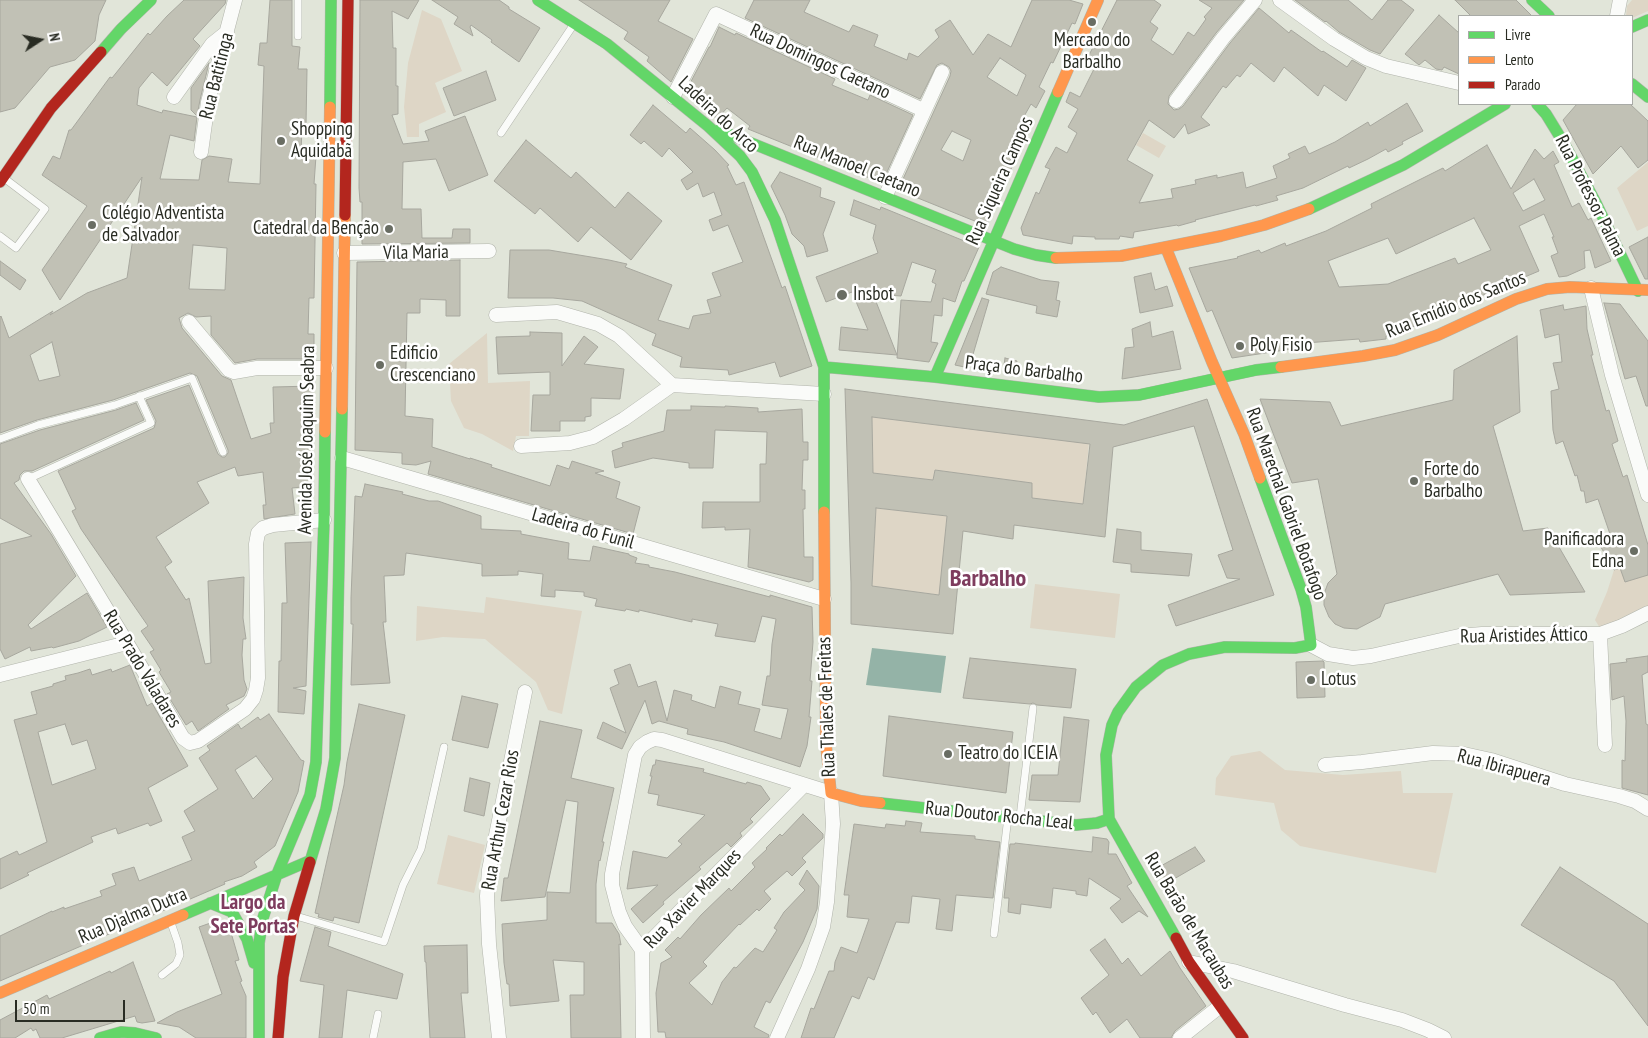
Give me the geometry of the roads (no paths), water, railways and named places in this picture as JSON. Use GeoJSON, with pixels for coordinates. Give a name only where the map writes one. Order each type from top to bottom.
{"type":"FeatureCollection","features":[{"type":"Feature","properties":{"kind":"main road"},"geometry":{"type":"LineString","coordinates":[[1,179],[51,108],[121,29],[151,0]]}},
{"type":"Feature","properties":{"kind":"main road","name":"Avenida José Joaquim Seabra"},"geometry":{"type":"LineString","coordinates":[[258,977],[259,943],[264,918],[277,874],[306,808],[316,762],[324,520],[331,0]]}},
{"type":"Feature","properties":{"kind":"main road","name":"Avenida José Joaquim Seabra"},"geometry":{"type":"LineString","coordinates":[[278,1038],[283,977],[294,916],[326,809],[335,758],[342,458],[348,0]]}},
{"type":"Feature","properties":{"kind":"main road","name":"Ladeira do Arco"},"geometry":{"type":"LineString","coordinates":[[538,0],[607,44],[708,126],[740,156],[777,214],[824,367]]}},
{"type":"Feature","properties":{"kind":"main road","name":"Rua Siqueira Campos"},"geometry":{"type":"LineString","coordinates":[[935,377],[1098,0]]}},
{"type":"Feature","properties":{"kind":"main road"},"geometry":{"type":"LineString","coordinates":[[1532,0],[1548,15]]}},
{"type":"Feature","properties":{"kind":"main road"},"geometry":{"type":"LineString","coordinates":[[1633,27],[1648,20]]}},
{"type":"Feature","properties":{"kind":"main road"},"geometry":{"type":"LineString","coordinates":[[1633,85],[1648,97]]}},
{"type":"Feature","properties":{"kind":"main road","name":"Rua Manoel Caetano"},"geometry":{"type":"LineString","coordinates":[[708,126],[770,160],[885,197],[1014,249],[1058,258],[1091,258],[1121,256],[1221,236],[1264,225],[1313,207],[1403,165],[1503,105]]}},
{"type":"Feature","properties":{"kind":"main road","name":"Rua Professor Palma"},"geometry":{"type":"LineString","coordinates":[[1538,105],[1546,114],[1565,145],[1643,290]]}},
{"type":"Feature","properties":{"kind":"main road"},"geometry":{"type":"LineString","coordinates":[[759,185],[770,160]]}},
{"type":"Feature","properties":{"kind":"main road","name":"Rua Marechal Gabriel Botafogo"},"geometry":{"type":"LineString","coordinates":[[1166,248],[1244,434],[1306,607],[1311,645]]}},
{"type":"Feature","properties":{"kind":"main road","name":"Rua Emídio dos Santos"},"geometry":{"type":"LineString","coordinates":[[1219,378],[1256,370],[1395,350],[1438,335],[1533,292],[1547,289],[1570,287],[1643,290]]}},
{"type":"Feature","properties":{"kind":"main road","name":"Praça do Barbalho"},"geometry":{"type":"LineString","coordinates":[[824,367],[935,377],[1090,396],[1118,397],[1139,396],[1219,378]]}},
{"type":"Feature","properties":{"kind":"main road","name":"Rua Thales de Freitas"},"geometry":{"type":"LineString","coordinates":[[824,367],[826,745],[831,794]]}},
{"type":"Feature","properties":{"kind":"main road"},"geometry":{"type":"LineString","coordinates":[[1109,818],[1106,762],[1112,725],[1125,702],[1150,674],[1176,658],[1206,650],[1225,647],[1295,648],[1311,645]]}},
{"type":"Feature","properties":{"kind":"main road","name":"Rua Doutor Rocha Leal"},"geometry":{"type":"LineString","coordinates":[[831,794],[861,801],[1076,825],[1109,818]]}},
{"type":"Feature","properties":{"kind":"main road","name":"Rua Barão de Macaubas"},"geometry":{"type":"LineString","coordinates":[[1109,818],[1189,962],[1219,1007],[1243,1038]]}},
{"type":"Feature","properties":{"kind":"main road","name":"Rua Djalma Dutra"},"geometry":{"type":"LineString","coordinates":[[0,993],[309,862]]}},
{"type":"Feature","properties":{"kind":"main road"},"geometry":{"type":"LineString","coordinates":[[210,903],[232,912],[247,939],[258,977],[259,1038]]}},
{"type":"Feature","properties":{"kind":"main road"},"geometry":{"type":"LineString","coordinates":[[100,1038],[121,1032],[156,1038]]}},
{"type":"Feature","properties":{"kind":"street","name":"Rua Batitinga"},"geometry":{"type":"LineString","coordinates":[[200,152],[208,102],[235,0]]}},
{"type":"Feature","properties":{"kind":"street"},"geometry":{"type":"LineString","coordinates":[[1176,101],[1223,38],[1255,0]]}},
{"type":"Feature","properties":{"kind":"street"},"geometry":{"type":"LineString","coordinates":[[1280,0],[1334,39],[1366,58],[1386,66],[1458,83]]}},
{"type":"Feature","properties":{"kind":"street"},"geometry":{"type":"LineString","coordinates":[[1617,15],[1620,0]]}},
{"type":"Feature","properties":{"kind":"street","name":"Rua Domingos Caetano"},"geometry":{"type":"LineString","coordinates":[[673,97],[716,14],[923,110]]}},
{"type":"Feature","properties":{"kind":"street"},"geometry":{"type":"LineString","coordinates":[[174,97],[212,44],[227,32]]}},
{"type":"Feature","properties":{"kind":"street"},"geometry":{"type":"LineString","coordinates":[[885,197],[923,110],[942,72]]}},
{"type":"Feature","properties":{"kind":"street","name":"Vila Maria"},"geometry":{"type":"LineString","coordinates":[[344,253],[489,251]]}},
{"type":"Feature","properties":{"kind":"street"},"geometry":{"type":"LineString","coordinates":[[1591,288],[1612,376],[1648,495]]}},
{"type":"Feature","properties":{"kind":"street"},"geometry":{"type":"LineString","coordinates":[[496,315],[557,312],[598,324],[619,336],[672,385],[824,394]]}},
{"type":"Feature","properties":{"kind":"street"},"geometry":{"type":"LineString","coordinates":[[189,322],[229,370],[234,372],[257,368],[326,368]]}},
{"type":"Feature","properties":{"kind":"street"},"geometry":{"type":"LineString","coordinates":[[521,446],[570,443],[593,437],[624,420],[672,385]]}},
{"type":"Feature","properties":{"kind":"street","name":"Ladeira do Funil"},"geometry":{"type":"LineString","coordinates":[[342,458],[824,599]]}},
{"type":"Feature","properties":{"kind":"street","name":"Rua Prado Valadares"},"geometry":{"type":"LineString","coordinates":[[28,479],[183,738],[190,743],[198,741],[245,709],[253,699],[256,690],[258,678],[256,544],[258,533],[263,528],[273,525],[324,520]]}},
{"type":"Feature","properties":{"kind":"street","name":"Rua Aristides Áttico"},"geometry":{"type":"LineString","coordinates":[[1311,645],[1328,654],[1354,658],[1474,634],[1600,634],[1648,613]]}},
{"type":"Feature","properties":{"kind":"street"},"geometry":{"type":"LineString","coordinates":[[1600,634],[1605,745]]}},
{"type":"Feature","properties":{"kind":"street"},"geometry":{"type":"LineString","coordinates":[[0,676],[127,643]]}},
{"type":"Feature","properties":{"kind":"street","name":"Rua Arthur Cezar Rios"},"geometry":{"type":"LineString","coordinates":[[499,1038],[486,896],[489,870],[525,692]]}},
{"type":"Feature","properties":{"kind":"street","name":"Rua Doutor Rocha Leal"},"geometry":{"type":"LineString","coordinates":[[642,950],[625,926],[618,912],[612,874],[635,756],[640,747],[654,739],[662,740],[831,794]]}},
{"type":"Feature","properties":{"kind":"street","name":"Rua Ibirapuera"},"geometry":{"type":"LineString","coordinates":[[1326,765],[1433,753],[1464,754],[1491,760],[1565,784],[1619,796],[1635,801],[1648,809]]}},
{"type":"Feature","properties":{"kind":"street","name":"Rua Xavier Marques"},"geometry":{"type":"LineString","coordinates":[[643,1038],[642,950],[804,785]]}},
{"type":"Feature","properties":{"kind":"street","name":"Rua Thales de Freitas"},"geometry":{"type":"LineString","coordinates":[[777,1038],[808,969],[822,927],[827,902],[833,824],[831,794]]}},
{"type":"Feature","properties":{"kind":"street"},"geometry":{"type":"LineString","coordinates":[[1189,962],[1232,971],[1327,1000],[1402,1020],[1444,1038]]}},
{"type":"Feature","properties":{"kind":"street"},"geometry":{"type":"LineString","coordinates":[[1180,1038],[1219,1007]]}},
{"type":"Feature","properties":{"kind":"lane"},"geometry":{"type":"LineString","coordinates":[[298,0],[298,36]]}},
{"type":"Feature","properties":{"kind":"lane"},"geometry":{"type":"LineString","coordinates":[[501,133],[575,24]]}},
{"type":"Feature","properties":{"kind":"lane"},"geometry":{"type":"LineString","coordinates":[[0,236],[16,248],[45,209],[1,179]]}},
{"type":"Feature","properties":{"kind":"lane"},"geometry":{"type":"LineString","coordinates":[[0,439],[38,425],[80,415],[192,378],[223,452]]}},
{"type":"Feature","properties":{"kind":"lane"},"geometry":{"type":"LineString","coordinates":[[28,479],[151,423],[140,396]]}},
{"type":"Feature","properties":{"kind":"lane"},"geometry":{"type":"LineString","coordinates":[[1020,819],[1033,708]]}},
{"type":"Feature","properties":{"kind":"lane"},"geometry":{"type":"LineString","coordinates":[[294,916],[384,942],[403,885],[421,849],[444,748]]}},
{"type":"Feature","properties":{"kind":"lane"},"geometry":{"type":"LineString","coordinates":[[994,934],[1008,817]]}},
{"type":"Feature","properties":{"kind":"lane"},"geometry":{"type":"LineString","coordinates":[[162,975],[176,964],[180,955],[170,920]]}},
{"type":"Feature","properties":{"kind":"lane"},"geometry":{"type":"LineString","coordinates":[[373,1038],[378,1014]]}},
{"type":"Feature","properties":{"kind":"place","name":"Mercado do Barbalho"},"geometry":{"type":"Point","coordinates":[1092,22]}},
{"type":"Feature","properties":{"kind":"place","name":"Shopping Aquidabã"},"geometry":{"type":"Point","coordinates":[281,141]}},
{"type":"Feature","properties":{"kind":"place","name":"Colégio Adventista de Salvador"},"geometry":{"type":"Point","coordinates":[92,225]}},
{"type":"Feature","properties":{"kind":"place","name":"Catedral da Benção"},"geometry":{"type":"Point","coordinates":[389,229]}},
{"type":"Feature","properties":{"kind":"place","name":"Insbot"},"geometry":{"type":"Point","coordinates":[842,295]}},
{"type":"Feature","properties":{"kind":"place","name":"Poly Fisio"},"geometry":{"type":"Point","coordinates":[1240,346]}},
{"type":"Feature","properties":{"kind":"place","name":"Edificio Crescenciano"},"geometry":{"type":"Point","coordinates":[380,365]}},
{"type":"Feature","properties":{"kind":"place","name":"Forte do Barbalho"},"geometry":{"type":"Point","coordinates":[1414,481]}},
{"type":"Feature","properties":{"kind":"place","name":"Panificadora Edna"},"geometry":{"type":"Point","coordinates":[1634,551]}},
{"type":"Feature","properties":{"kind":"place","name":"Lotus"},"geometry":{"type":"Point","coordinates":[1311,680]}},
{"type":"Feature","properties":{"kind":"place","name":"Teatro do ICEIA"},"geometry":{"type":"Point","coordinates":[948,754]}},
{"type":"Feature","properties":{"kind":"district","name":"Barbalho"},"geometry":{"type":"Point","coordinates":[988,579]}},
{"type":"Feature","properties":{"kind":"district","name":"Largo da Sete Portas"},"geometry":{"type":"Point","coordinates":[253,915]}}]}
